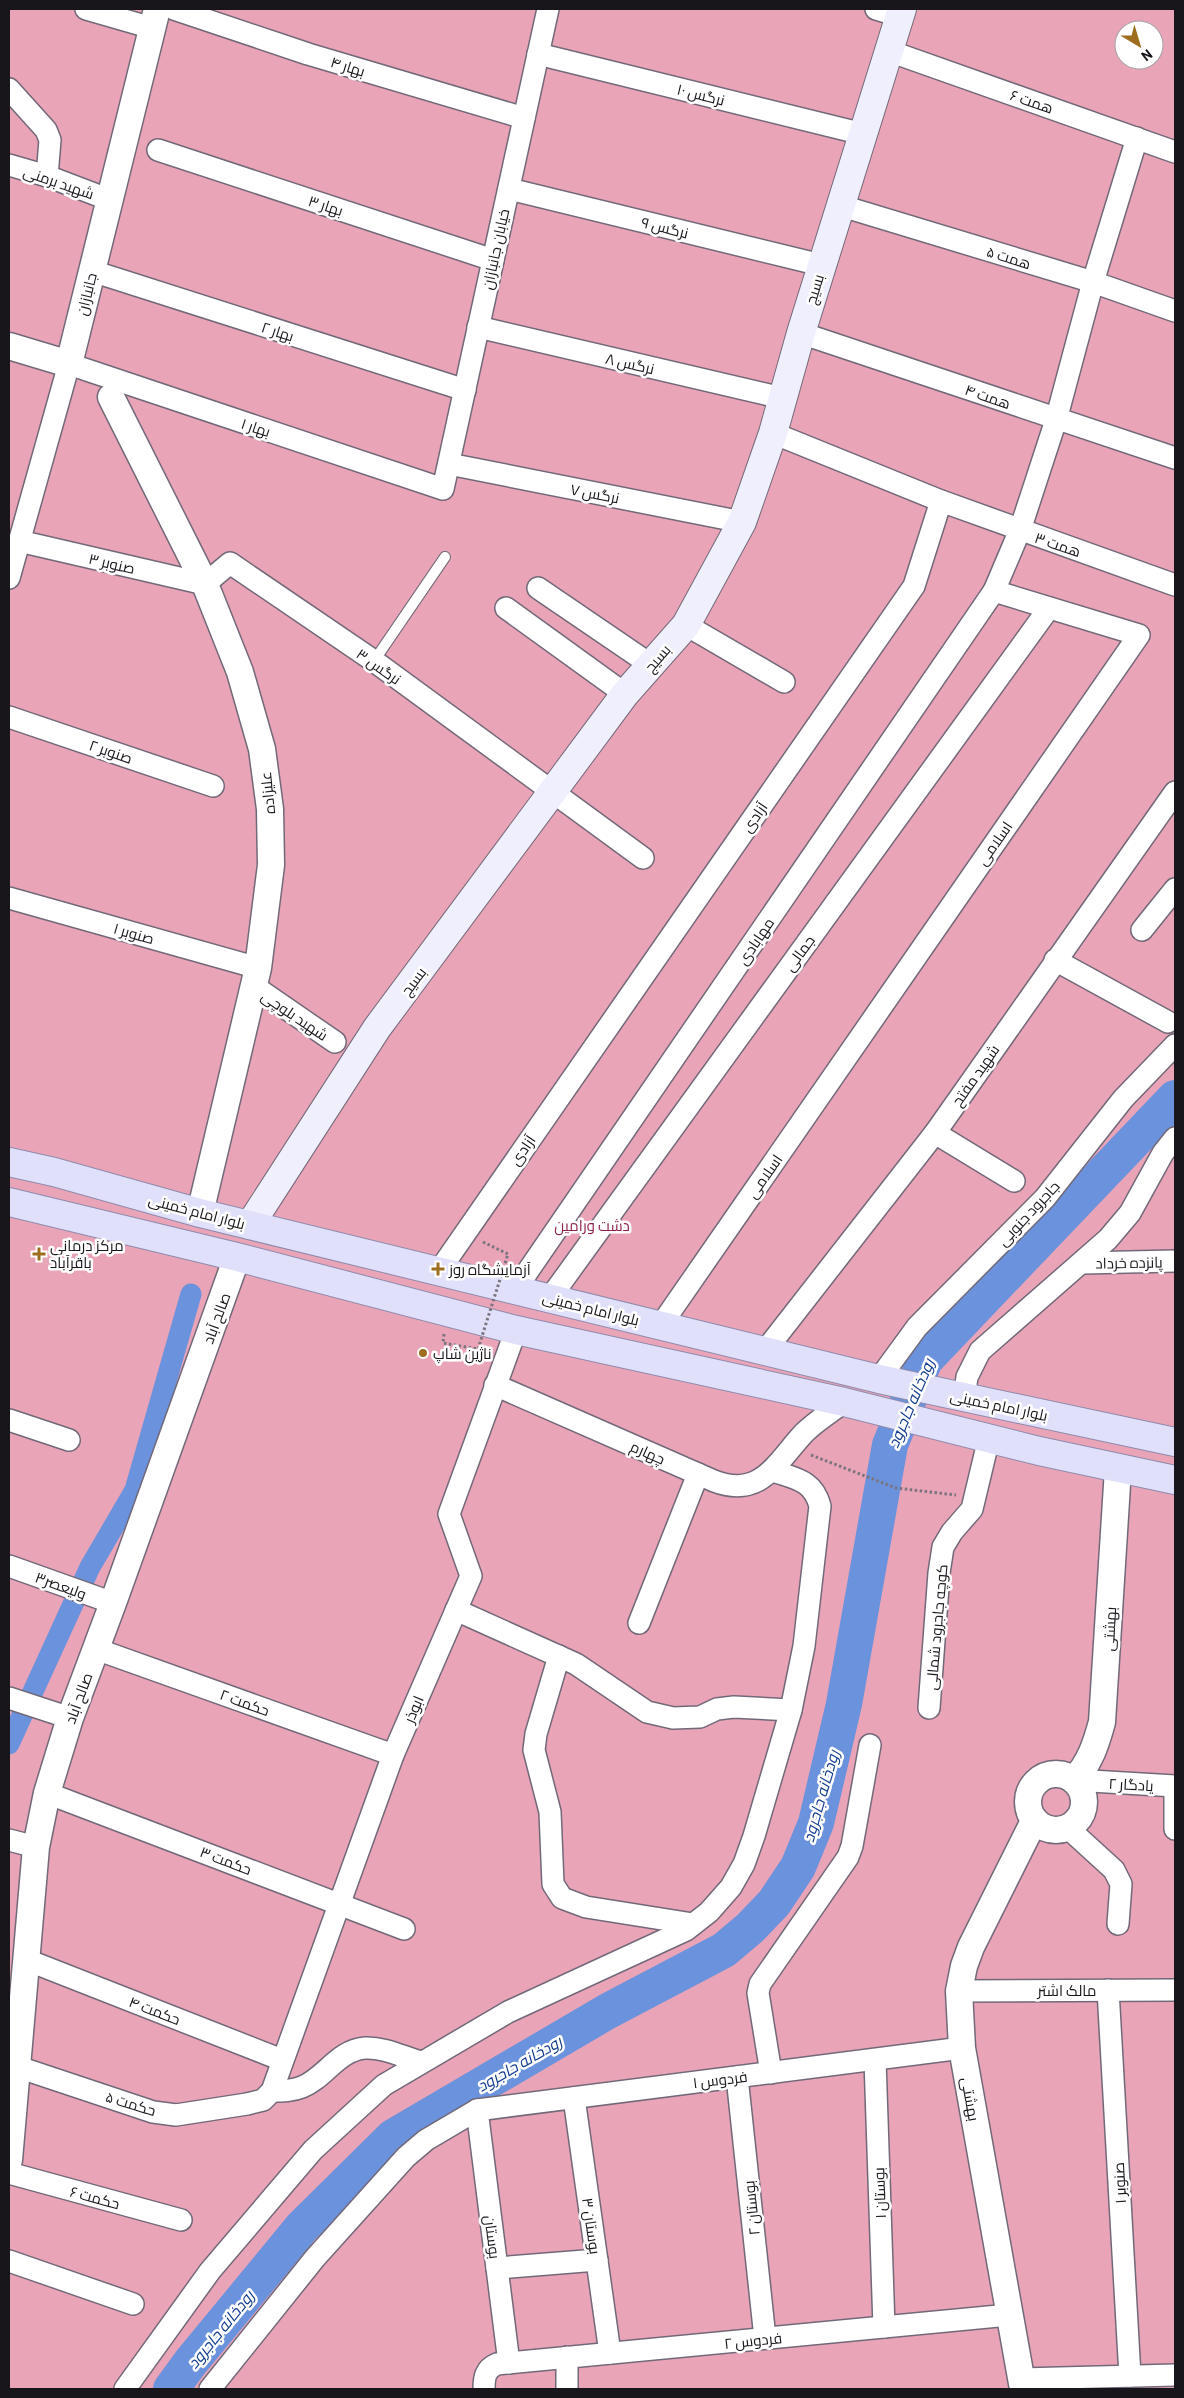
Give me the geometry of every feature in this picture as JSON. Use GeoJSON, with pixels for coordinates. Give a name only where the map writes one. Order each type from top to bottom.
{"type":"FeatureCollection","features":[{"type":"Feature","properties":{"kind":"main road","name":"بسیج"},"geometry":{"type":"LineString","coordinates":[[250,1225],[377,1028],[625,694],[686,625],[742,522],[773,432],[821,265],[842,206],[890,51],[892,11]]}},
{"type":"Feature","properties":{"kind":"main road","name":"بلوار امام خمینی"},"geometry":{"type":"LineString","coordinates":[[9,1162],[54,1172],[200,1213],[870,1376],[964,1398],[1175,1442]]}},
{"type":"Feature","properties":{"kind":"main road"},"geometry":{"type":"LineString","coordinates":[[9,1202],[237,1257],[516,1330],[844,1402],[1118,1469],[1175,1480]]}},
{"type":"Feature","properties":{"kind":"street"},"geometry":{"type":"LineString","coordinates":[[86,9],[155,18]]}},
{"type":"Feature","properties":{"kind":"street","name":"بهار ۴"},"geometry":{"type":"LineString","coordinates":[[174,9],[308,54],[524,118]]}},
{"type":"Feature","properties":{"kind":"street","name":"خیابان جانبازان"},"geometry":{"type":"LineString","coordinates":[[443,489],[548,9]]}},
{"type":"Feature","properties":{"kind":"street","name":"جانبازان"},"geometry":{"type":"LineString","coordinates":[[9,578],[68,364],[155,18]]}},
{"type":"Feature","properties":{"kind":"street","name":"همت ۶"},"geometry":{"type":"LineString","coordinates":[[890,51],[1175,152]]}},
{"type":"Feature","properties":{"kind":"street","name":"نرگس ۱۰"},"geometry":{"type":"LineString","coordinates":[[538,54],[864,134]]}},
{"type":"Feature","properties":{"kind":"street"},"geometry":{"type":"LineString","coordinates":[[9,89],[46,130],[50,140],[47,176]]}},
{"type":"Feature","properties":{"kind":"street"},"geometry":{"type":"LineString","coordinates":[[994,591],[1020,530],[1056,420],[1093,282],[1137,138]]}},
{"type":"Feature","properties":{"kind":"street","name":"بهار ۳"},"geometry":{"type":"LineString","coordinates":[[158,150],[493,260]]}},
{"type":"Feature","properties":{"kind":"street","name":"شهید برمنی"},"geometry":{"type":"LineString","coordinates":[[9,165],[47,176],[110,200]]}},
{"type":"Feature","properties":{"kind":"street","name":"نرگس ۹"},"geometry":{"type":"LineString","coordinates":[[509,189],[821,265]]}},
{"type":"Feature","properties":{"kind":"street","name":"همت ۵"},"geometry":{"type":"LineString","coordinates":[[842,206],[1093,282],[1175,311]]}},
{"type":"Feature","properties":{"kind":"street","name":"بهار ۲"},"geometry":{"type":"LineString","coordinates":[[92,271],[465,390]]}},
{"type":"Feature","properties":{"kind":"street","name":"نرگس ۸"},"geometry":{"type":"LineString","coordinates":[[478,327],[782,398]]}},
{"type":"Feature","properties":{"kind":"street","name":"همت ۴"},"geometry":{"type":"LineString","coordinates":[[801,332],[1056,420],[1175,458]]}},
{"type":"Feature","properties":{"kind":"street"},"geometry":{"type":"LineString","coordinates":[[9,346],[68,364]]}},
{"type":"Feature","properties":{"kind":"street","name":"بهار ۱"},"geometry":{"type":"LineString","coordinates":[[68,364],[443,489]]}},
{"type":"Feature","properties":{"kind":"street","name":"علیزاده"},"geometry":{"type":"LineString","coordinates":[[111,397],[205,584],[240,672],[262,749],[270,809],[271,865],[257,978],[200,1213]]}},
{"type":"Feature","properties":{"kind":"street"},"geometry":{"type":"LineString","coordinates":[[773,432],[941,501]]}},
{"type":"Feature","properties":{"kind":"street","name":"نرگس ۷"},"geometry":{"type":"LineString","coordinates":[[449,464],[742,522]]}},
{"type":"Feature","properties":{"kind":"street","name":"همت ۳"},"geometry":{"type":"LineString","coordinates":[[941,501],[1175,585]]}},
{"type":"Feature","properties":{"kind":"street","name":"آزادی"},"geometry":{"type":"LineString","coordinates":[[439,1271],[914,586],[941,501]]}},
{"type":"Feature","properties":{"kind":"street","name":"صنوبر ۳"},"geometry":{"type":"LineString","coordinates":[[19,541],[205,584]]}},
{"type":"Feature","properties":{"kind":"street","name":"نرگس ۳"},"geometry":{"type":"LineString","coordinates":[[205,584],[230,563],[374,661],[643,858]]}},
{"type":"Feature","properties":{"kind":"street"},"geometry":{"type":"LineString","coordinates":[[538,588],[650,665]]}},
{"type":"Feature","properties":{"kind":"street","name":"اسلامی"},"geometry":{"type":"LineString","coordinates":[[661,1325],[1138,634],[994,591]]}},
{"type":"Feature","properties":{"kind":"street","name":"مهابادی"},"geometry":{"type":"LineString","coordinates":[[515,1290],[994,591]]}},
{"type":"Feature","properties":{"kind":"street"},"geometry":{"type":"LineString","coordinates":[[506,608],[625,694]]}},
{"type":"Feature","properties":{"kind":"street","name":"جمالی"},"geometry":{"type":"LineString","coordinates":[[550,1298],[1049,608]]}},
{"type":"Feature","properties":{"kind":"street"},"geometry":{"type":"LineString","coordinates":[[686,625],[784,682]]}},
{"type":"Feature","properties":{"kind":"street","name":"صنوبر ۲"},"geometry":{"type":"LineString","coordinates":[[9,717],[213,786]]}},
{"type":"Feature","properties":{"kind":"street","name":"شهید مفتح"},"geometry":{"type":"LineString","coordinates":[[765,1350],[935,1133],[1175,792]]}},
{"type":"Feature","properties":{"kind":"street"},"geometry":{"type":"LineString","coordinates":[[1142,930],[1175,889]]}},
{"type":"Feature","properties":{"kind":"street","name":"صنوبر ۱"},"geometry":{"type":"LineString","coordinates":[[9,898],[257,978]]}},
{"type":"Feature","properties":{"kind":"street"},"geometry":{"type":"LineString","coordinates":[[1055,960],[1168,1022]]}},
{"type":"Feature","properties":{"kind":"street","name":"شهید بلوچی"},"geometry":{"type":"LineString","coordinates":[[257,978],[335,1042]]}},
{"type":"Feature","properties":{"kind":"street","name":"جاجرود جنوبی"},"geometry":{"type":"LineString","coordinates":[[870,1376],[916,1327],[1045,1198],[1123,1099],[1175,1045]]}},
{"type":"Feature","properties":{"kind":"street"},"geometry":{"type":"LineString","coordinates":[[935,1133],[1014,1181]]}},
{"type":"Feature","properties":{"kind":"street"},"geometry":{"type":"LineString","coordinates":[[964,1398],[968,1377],[980,1352],[1108,1239],[1130,1213],[1163,1153],[1175,1138]]}},
{"type":"Feature","properties":{"kind":"street","name":"صالح آباد"},"geometry":{"type":"LineString","coordinates":[[9,2160],[18,2067],[16,1989],[27,1960],[36,1847],[47,1793],[70,1718],[113,1604],[237,1257]]}},
{"type":"Feature","properties":{"kind":"street","name":"پانزده خرداد"},"geometry":{"type":"LineString","coordinates":[[1082,1263],[1175,1261]]}},
{"type":"Feature","properties":{"kind":"street","name":"ابوذر"},"geometry":{"type":"LineString","coordinates":[[272,2091],[338,1903],[393,1755],[471,1576],[449,1514],[516,1330]]}},
{"type":"Feature","properties":{"kind":"street","name":"چهارم"},"geometry":{"type":"LineString","coordinates":[[495,1385],[724,1485],[742,1486],[759,1480],[773,1471],[806,1431],[844,1402]]}},
{"type":"Feature","properties":{"kind":"street"},"geometry":{"type":"LineString","coordinates":[[9,1420],[69,1440]]}},
{"type":"Feature","properties":{"kind":"street","name":"کوچه جاجرود شمالی"},"geometry":{"type":"LineString","coordinates":[[929,1708],[939,1573],[943,1547],[952,1532],[972,1509],[989,1438]]}},
{"type":"Feature","properties":{"kind":"street","name":"بهشتی"},"geometry":{"type":"LineString","coordinates":[[1074,1780],[1085,1768],[1097,1741],[1102,1722],[1118,1469]]}},
{"type":"Feature","properties":{"kind":"street"},"geometry":{"type":"LineString","coordinates":[[125,2389],[210,2271],[312,2150],[384,2085],[508,2012],[686,1930],[709,1912],[731,1888],[744,1864],[791,1710],[804,1646],[820,1506],[817,1494],[809,1484],[773,1471]]}},
{"type":"Feature","properties":{"kind":"street"},"geometry":{"type":"LineString","coordinates":[[639,1623],[698,1474]]}},
{"type":"Feature","properties":{"kind":"street","name":"ولیعصر۳"},"geometry":{"type":"LineString","coordinates":[[9,1566],[113,1604]]}},
{"type":"Feature","properties":{"kind":"street"},"geometry":{"type":"LineString","coordinates":[[456,1610],[576,1664],[647,1712],[673,1718],[700,1717],[717,1709],[734,1707],[791,1710]]}},
{"type":"Feature","properties":{"kind":"street","name":"حکمت ۲"},"geometry":{"type":"LineString","coordinates":[[96,1649],[393,1755]]}},
{"type":"Feature","properties":{"kind":"street"},"geometry":{"type":"LineString","coordinates":[[559,1656],[536,1734],[534,1750],[550,1812],[553,1884],[562,1898],[586,1907],[693,1924]]}},
{"type":"Feature","properties":{"kind":"street"},"geometry":{"type":"LineString","coordinates":[[9,1698],[70,1718]]}},
{"type":"Feature","properties":{"kind":"street"},"geometry":{"type":"LineString","coordinates":[[770,2073],[758,1993],[760,1984],[848,1857],[852,1846],[870,1745]]}},
{"type":"Feature","properties":{"kind":"street"},"geometry":{"type":"LineString","coordinates":[[1057,1774],[1074,1780],[1084,1796],[1084,1806],[1081,1815],[1068,1828],[1050,1830],[1034,1821],[1027,1804],[1032,1786],[1039,1779],[1057,1774]]}},
{"type":"Feature","properties":{"kind":"street","name":"یادگار ۲"},"geometry":{"type":"LineString","coordinates":[[1074,1780],[1175,1786],[1175,1829]]}},
{"type":"Feature","properties":{"kind":"street","name":"حکمت ۳"},"geometry":{"type":"LineString","coordinates":[[47,1793],[404,1929]]}},
{"type":"Feature","properties":{"kind":"street","name":"بهشتی"},"geometry":{"type":"LineString","coordinates":[[1022,2384],[962,2048],[959,1991],[971,1947],[1034,1821]]}},
{"type":"Feature","properties":{"kind":"street"},"geometry":{"type":"LineString","coordinates":[[1068,1828],[1114,1870],[1121,1884],[1118,1924]]}},
{"type":"Feature","properties":{"kind":"street"},"geometry":{"type":"LineString","coordinates":[[9,1840],[36,1847]]}},
{"type":"Feature","properties":{"kind":"street","name":"حکمت ۴"},"geometry":{"type":"LineString","coordinates":[[27,1960],[282,2060]]}},
{"type":"Feature","properties":{"kind":"street","name":"صنوبر ۱"},"geometry":{"type":"LineString","coordinates":[[1108,1990],[1130,2376]]}},
{"type":"Feature","properties":{"kind":"street","name":"مالک اشتر"},"geometry":{"type":"LineString","coordinates":[[959,1991],[1175,1990]]}},
{"type":"Feature","properties":{"kind":"street"},"geometry":{"type":"LineString","coordinates":[[272,2091],[288,2091],[305,2086],[340,2057],[363,2048],[380,2049],[421,2062]]}},
{"type":"Feature","properties":{"kind":"street","name":"فردوس ۱"},"geometry":{"type":"LineString","coordinates":[[477,2110],[962,2048]]}},
{"type":"Feature","properties":{"kind":"street","name":"بوستان ۱"},"geometry":{"type":"LineString","coordinates":[[875,2060],[884,2327]]}},
{"type":"Feature","properties":{"kind":"street","name":"حکمت ۵"},"geometry":{"type":"LineString","coordinates":[[18,2067],[153,2112],[176,2115],[247,2104],[263,2100],[272,2091]]}},
{"type":"Feature","properties":{"kind":"street","name":"بوستان ۲"},"geometry":{"type":"LineString","coordinates":[[737,2077],[765,2338]]}},
{"type":"Feature","properties":{"kind":"street","name":"بوستان ۳"},"geometry":{"type":"LineString","coordinates":[[574,2098],[610,2353]]}},
{"type":"Feature","properties":{"kind":"street"},"geometry":{"type":"LineString","coordinates":[[210,2389],[315,2258],[406,2157],[426,2140],[477,2110]]}},
{"type":"Feature","properties":{"kind":"street","name":"بوستان"},"geometry":{"type":"LineString","coordinates":[[477,2110],[497,2268],[503,2364]]}},
{"type":"Feature","properties":{"kind":"street","name":"حکمت ۶"},"geometry":{"type":"LineString","coordinates":[[9,2173],[181,2220]]}},
{"type":"Feature","properties":{"kind":"street"},"geometry":{"type":"LineString","coordinates":[[497,2268],[597,2260]]}},
{"type":"Feature","properties":{"kind":"street"},"geometry":{"type":"LineString","coordinates":[[9,2261],[133,2304]]}},
{"type":"Feature","properties":{"kind":"street","name":"فردوس ۲"},"geometry":{"type":"LineString","coordinates":[[503,2364],[1009,2315]]}},
{"type":"Feature","properties":{"kind":"street"},"geometry":{"type":"LineString","coordinates":[[566,2357],[567,2389]]}},
{"type":"Feature","properties":{"kind":"street"},"geometry":{"type":"LineString","coordinates":[[484,2389],[486,2373],[491,2367],[503,2364]]}},
{"type":"Feature","properties":{"kind":"street"},"geometry":{"type":"LineString","coordinates":[[1022,2384],[1175,2374]]}},
{"type":"Feature","properties":{"kind":"lane"},"geometry":{"type":"LineString","coordinates":[[374,661],[445,557]]}},
{"type":"Feature","properties":{"kind":"path"},"geometry":{"type":"LineString","coordinates":[[443,1342],[478,1349],[508,1254],[481,1241]]}},
{"type":"Feature","properties":{"kind":"path"},"geometry":{"type":"LineString","coordinates":[[792,1447],[896,1488],[976,1497]]}},
{"type":"Feature","properties":{"kind":"green space","name":"دشت ورامین"},"geometry":{"type":"Polygon","coordinates":[[[9,9],[1175,9],[1175,2389],[9,2389],[9,9]]]}},
{"type":"Feature","properties":{"kind":"waterway","name":"رودخانه جاجرود"},"geometry":{"type":"LineString","coordinates":[[171,2389],[190,2363],[302,2227],[393,2137],[608,2011],[724,1950],[750,1928],[774,1903],[798,1867],[816,1823],[844,1704],[890,1445],[925,1360],[1175,1098]]}},
{"type":"Feature","properties":{"kind":"waterway"},"geometry":{"type":"LineString","coordinates":[[9,1744],[90,1567],[135,1490],[191,1294]]}},
{"type":"Feature","properties":{"kind":"place","name":"مرکز درمانی باقرآباد"},"geometry":{"type":"Point","coordinates":[39,1254]}},
{"type":"Feature","properties":{"kind":"place","name":"آزمایشگاه روز"},"geometry":{"type":"Point","coordinates":[438,1269]}},
{"type":"Feature","properties":{"kind":"place","name":"ناژین شاپ"},"geometry":{"type":"Point","coordinates":[423,1353]}}]}
